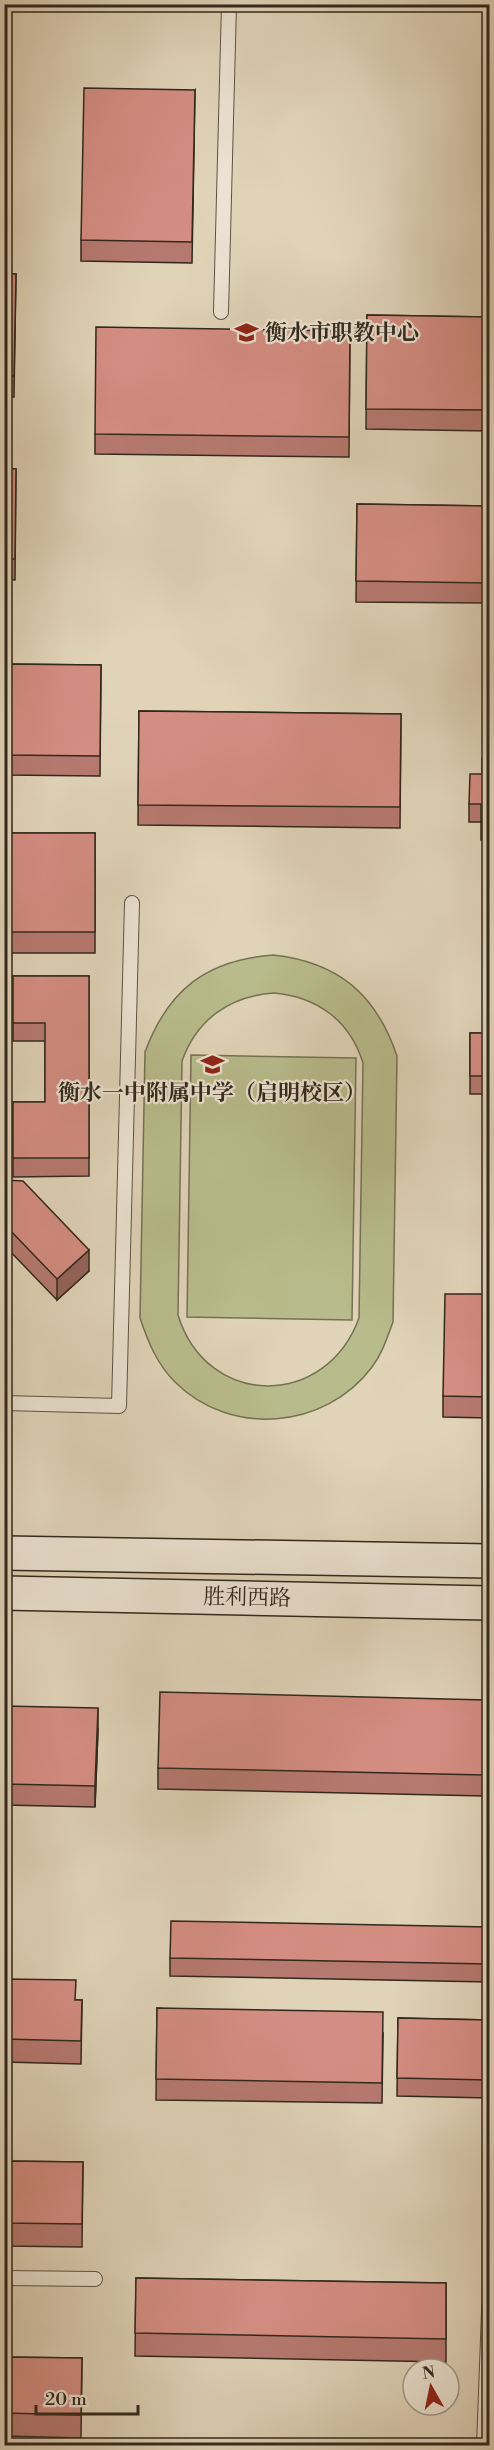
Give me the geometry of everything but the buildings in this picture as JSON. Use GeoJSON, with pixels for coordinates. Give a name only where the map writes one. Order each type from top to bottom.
{"type":"FeatureCollection","features":[{"type":"Feature","properties":{"kind":"main road","name":"胜利西路"},"geometry":{"type":"LineString","coordinates":[[4,1553],[489,1561]]}},
{"type":"Feature","properties":{"kind":"main road","name":"胜利西路"},"geometry":{"type":"LineString","coordinates":[[4,1593],[489,1603]]}},
{"type":"Feature","properties":{"kind":"lane"},"geometry":{"type":"LineString","coordinates":[[221,312],[229,4]]}},
{"type":"Feature","properties":{"kind":"lane"},"geometry":{"type":"LineString","coordinates":[[4,1402],[119,1406],[132,903]]}},
{"type":"Feature","properties":{"kind":"lane"},"geometry":{"type":"LineString","coordinates":[[4,2278],[95,2279]]}},
{"type":"Feature","properties":{"kind":"lane"},"geometry":{"type":"LineString","coordinates":[[484,2445],[489,2285]]}},
{"type":"Feature","properties":{"kind":"green space"},"geometry":{"type":"Polygon","coordinates":[[[273,955],[296,959],[317,965],[352,985],[378,1015],[397,1056],[393,1322],[376,1362],[352,1388],[329,1404],[304,1414],[276,1419],[249,1418],[222,1412],[197,1400],[175,1382],[163,1368],[140,1318],[145,1052],[165,1011],[192,982],[228,964],[273,955]],[[274,993],[258,995],[243,999],[217,1012],[197,1033],[182,1061],[178,1315],[193,1346],[214,1368],[239,1381],[267,1386],[295,1382],[321,1369],[343,1348],[359,1318],[363,1063],[350,1035],[341,1023],[318,1006],[290,995],[274,993]]]}},
{"type":"Feature","properties":{"kind":"green space"},"geometry":{"type":"Polygon","coordinates":[[[191,1055],[356,1058],[352,1320],[187,1317],[191,1055]]]}},
{"type":"Feature","properties":{"kind":"place","name":"衡水市职教中心"},"geometry":{"type":"Point","coordinates":[247,333]}},
{"type":"Feature","properties":{"kind":"place","name":"衡水一中附属中学（启明校区）"},"geometry":{"type":"Point","coordinates":[212,1064]}}]}
